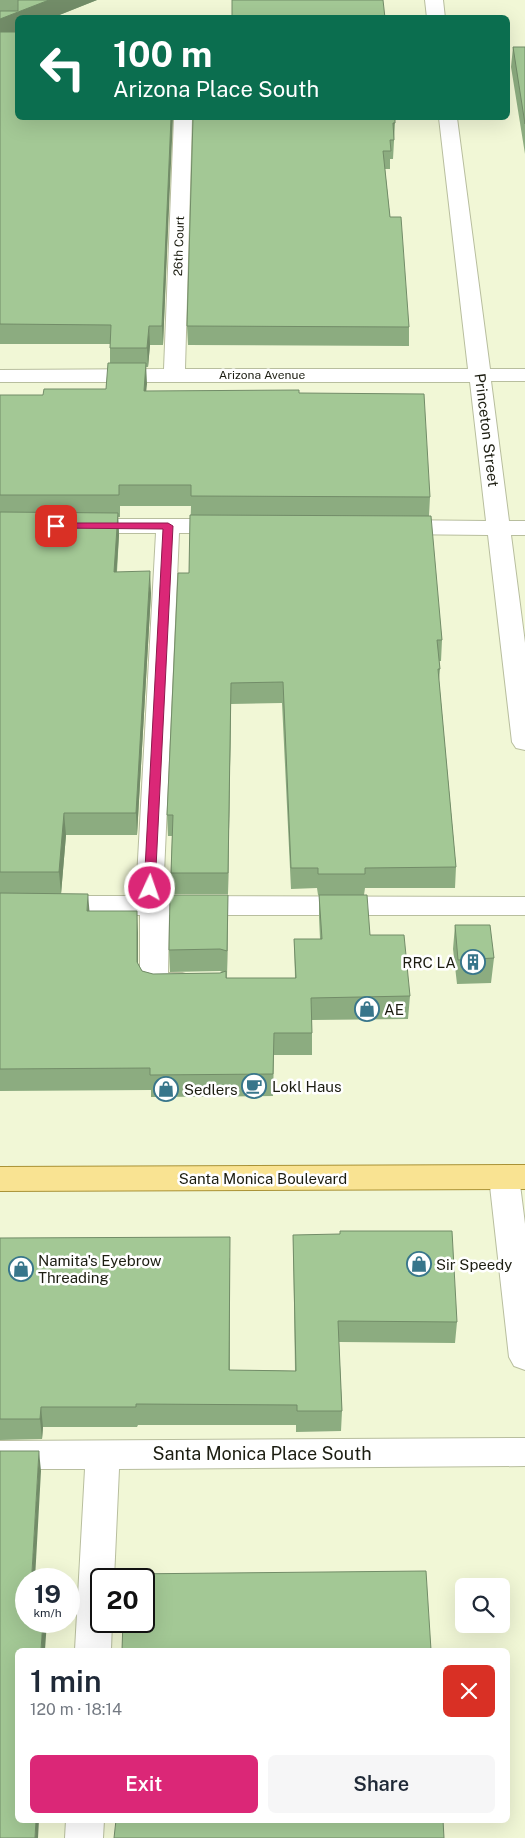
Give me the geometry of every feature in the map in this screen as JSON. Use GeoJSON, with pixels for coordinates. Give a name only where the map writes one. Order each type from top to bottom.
{"type":"FeatureCollection","features":[{"type":"Feature","properties":{"kind":"main road","name":"Santa Monica Boulevard"},"geometry":{"type":"LineString","coordinates":[[0,1179],[515,1177]]}},
{"type":"Feature","properties":{"kind":"street"},"geometry":{"type":"LineString","coordinates":[[434,0],[436,15]]}},
{"type":"Feature","properties":{"kind":"street","name":"26th Court"},"geometry":{"type":"LineString","coordinates":[[174,376],[183,120]]}},
{"type":"Feature","properties":{"kind":"street","name":"Princeton Street"},"geometry":{"type":"LineString","coordinates":[[448,120],[525,742]]}},
{"type":"Feature","properties":{"kind":"street","name":"Arizona Avenue"},"geometry":{"type":"LineString","coordinates":[[0,376],[525,375]]}},
{"type":"Feature","properties":{"kind":"street"},"geometry":{"type":"LineString","coordinates":[[59,526],[246,526]]}},
{"type":"Feature","properties":{"kind":"street"},"geometry":{"type":"LineString","coordinates":[[168,526],[149,907],[155,913],[154,984],[211,983]]}},
{"type":"Feature","properties":{"kind":"street"},"geometry":{"type":"LineString","coordinates":[[372,527],[525,528]]}},
{"type":"Feature","properties":{"kind":"street"},"geometry":{"type":"LineString","coordinates":[[0,905],[149,907],[525,906]]}},
{"type":"Feature","properties":{"kind":"street"},"geometry":{"type":"LineString","coordinates":[[515,1177],[525,1357]]}},
{"type":"Feature","properties":{"kind":"street","name":"Santa Monica Place South"},"geometry":{"type":"LineString","coordinates":[[0,1455],[525,1452]]}},
{"type":"Feature","properties":{"kind":"street"},"geometry":{"type":"LineString","coordinates":[[93,1648],[103,1454]]}},
{"type":"Feature","properties":{"kind":"street"},"geometry":{"type":"LineString","coordinates":[[84,1838],[85,1823]]}},
{"type":"Feature","properties":{"kind":"building"},"geometry":{"type":"Polygon","coordinates":[[[18,0],[49,0],[0,19],[0,11],[18,11],[18,0]]]}},
{"type":"Feature","properties":{"kind":"building"},"geometry":{"type":"Polygon","coordinates":[[[232,0],[383,0],[385,15],[232,15],[232,0]]]}},
{"type":"Feature","properties":{"kind":"building"},"geometry":{"type":"Polygon","coordinates":[[[0,32],[15,32],[15,120],[171,120],[162,326],[149,326],[147,348],[110,348],[111,325],[0,324],[0,32]]]}},
{"type":"Feature","properties":{"kind":"building"},"geometry":{"type":"Polygon","coordinates":[[[513,47],[525,47],[525,124],[513,47]]]}},
{"type":"Feature","properties":{"kind":"building"},"geometry":{"type":"Polygon","coordinates":[[[193,120],[395,120],[395,123],[393,123],[394,140],[390,140],[391,151],[383,151],[390,217],[401,217],[409,327],[187,326],[193,120]]]}},
{"type":"Feature","properties":{"kind":"building"},"geometry":{"type":"Polygon","coordinates":[[[108,363],[146,363],[144,391],[299,390],[299,393],[424,394],[430,497],[191,496],[191,485],[119,485],[119,495],[0,495],[0,395],[43,395],[44,389],[106,389],[108,363]]]}},
{"type":"Feature","properties":{"kind":"building"},"geometry":{"type":"Polygon","coordinates":[[[0,512],[118,513],[114,572],[150,571],[136,813],[64,813],[59,872],[0,872],[0,512]]]}},
{"type":"Feature","properties":{"kind":"building"},"geometry":{"type":"Polygon","coordinates":[[[190,515],[431,516],[442,640],[437,640],[440,669],[438,669],[456,867],[365,868],[365,874],[318,874],[318,868],[291,868],[283,682],[231,683],[228,873],[171,873],[173,815],[167,815],[178,573],[189,573],[190,515]]]}},
{"type":"Feature","properties":{"kind":"building"},"geometry":{"type":"Polygon","coordinates":[[[0,893],[88,894],[87,911],[137,911],[137,962],[142,971],[153,974],[220,973],[226,971],[226,978],[296,978],[294,939],[322,939],[319,895],[367,895],[370,935],[404,935],[410,996],[311,998],[312,1033],[274,1033],[273,1074],[150,1075],[150,1068],[0,1069],[0,893]]]}},
{"type":"Feature","properties":{"kind":"building"},"geometry":{"type":"Polygon","coordinates":[[[170,895],[228,895],[227,951],[220,949],[169,950],[170,895]]]}},
{"type":"Feature","properties":{"kind":"building"},"geometry":{"type":"Polygon","coordinates":[[[455,925],[490,925],[494,958],[458,960],[455,925]]]}},
{"type":"Feature","properties":{"kind":"building"},"geometry":{"type":"Polygon","coordinates":[[[340,1231],[452,1231],[457,1322],[338,1321],[342,1411],[297,1411],[297,1405],[136,1404],[136,1407],[41,1407],[40,1419],[0,1419],[0,1238],[230,1237],[229,1370],[296,1371],[293,1235],[340,1234],[340,1231]]]}},
{"type":"Feature","properties":{"kind":"building"},"geometry":{"type":"Polygon","coordinates":[[[0,1451],[39,1451],[32,1568],[15,1568],[15,1633],[42,1633],[41,1648],[15,1648],[15,1823],[36,1823],[35,1838],[0,1838],[0,1451]]]}},
{"type":"Feature","properties":{"kind":"building"},"geometry":{"type":"Polygon","coordinates":[[[426,1571],[431,1648],[122,1648],[123,1633],[155,1633],[155,1574],[426,1571]]]}},
{"type":"Feature","properties":{"kind":"building"},"geometry":{"type":"Polygon","coordinates":[[[116,1823],[443,1823],[444,1838],[114,1838],[116,1823]]]}},
{"type":"Feature","properties":{"kind":"place","name":"RRC LA"},"geometry":{"type":"Point","coordinates":[473,962]}},
{"type":"Feature","properties":{"kind":"place","name":"AE"},"geometry":{"type":"Point","coordinates":[367,1009]}},
{"type":"Feature","properties":{"kind":"place","name":"Lokl Haus"},"geometry":{"type":"Point","coordinates":[254,1086]}},
{"type":"Feature","properties":{"kind":"place","name":"Sedlers"},"geometry":{"type":"Point","coordinates":[166,1089]}},
{"type":"Feature","properties":{"kind":"place","name":"Sir Speedy"},"geometry":{"type":"Point","coordinates":[419,1264]}},
{"type":"Feature","properties":{"kind":"place","name":"Namita's Eyebrow Threading"},"geometry":{"type":"Point","coordinates":[21,1269]}},
{"type":"Feature","properties":{"kind":"route"},"geometry":{"type":"LineString","coordinates":[[56,526],[168,526],[150,888]]}}]}
